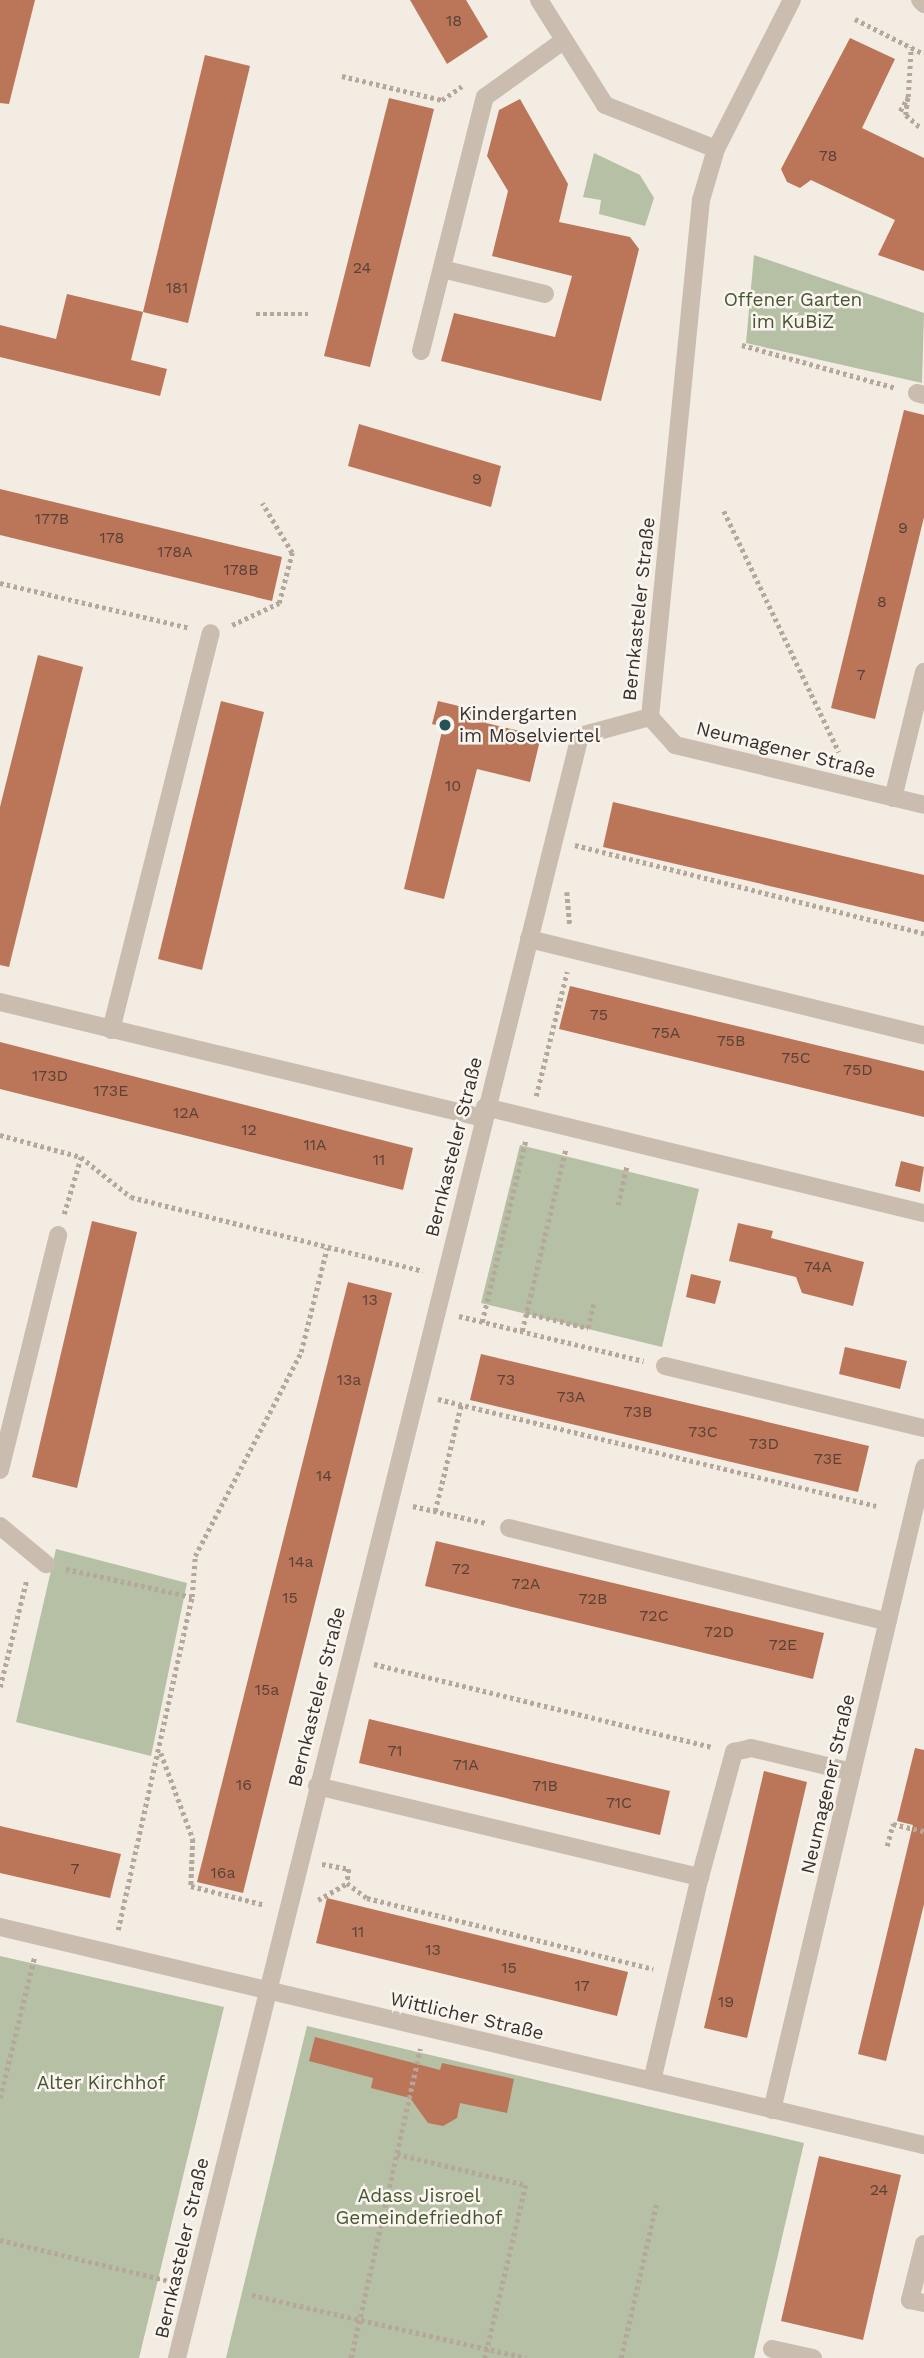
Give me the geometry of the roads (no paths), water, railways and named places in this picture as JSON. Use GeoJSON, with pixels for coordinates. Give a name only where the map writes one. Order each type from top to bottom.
{"type":"FeatureCollection","features":[{"type":"Feature","properties":{"kind":"street"},"geometry":{"type":"LineString","coordinates":[[539,0],[605,105],[716,149]]}},
{"type":"Feature","properties":{"kind":"street","name":"Bernkasteler Straße"},"geometry":{"type":"LineString","coordinates":[[177,2358],[483,1113],[580,736],[650,717],[696,231],[716,149],[792,0]]}},
{"type":"Feature","properties":{"kind":"street"},"geometry":{"type":"LineString","coordinates":[[920,0],[924,4]]}},
{"type":"Feature","properties":{"kind":"street"},"geometry":{"type":"LineString","coordinates":[[421,351],[485,97],[563,41]]}},
{"type":"Feature","properties":{"kind":"street"},"geometry":{"type":"LineString","coordinates":[[442,269],[545,294]]}},
{"type":"Feature","properties":{"kind":"street"},"geometry":{"type":"LineString","coordinates":[[111,1030],[211,633]]}},
{"type":"Feature","properties":{"kind":"street"},"geometry":{"type":"LineString","coordinates":[[893,797],[924,673]]}},
{"type":"Feature","properties":{"kind":"street","name":"Neumagener Straße"},"geometry":{"type":"LineString","coordinates":[[650,717],[675,745],[924,805]]}},
{"type":"Feature","properties":{"kind":"street"},"geometry":{"type":"LineString","coordinates":[[529,939],[924,1035]]}},
{"type":"Feature","properties":{"kind":"street"},"geometry":{"type":"LineString","coordinates":[[0,1002],[111,1030],[483,1113],[571,1128],[924,1213]]}},
{"type":"Feature","properties":{"kind":"street"},"geometry":{"type":"LineString","coordinates":[[0,1470],[58,1235]]}},
{"type":"Feature","properties":{"kind":"street"},"geometry":{"type":"LineString","coordinates":[[665,1366],[924,1428]]}},
{"type":"Feature","properties":{"kind":"street","name":"Neumagener Straße"},"geometry":{"type":"LineString","coordinates":[[772,2110],[924,1468]]}},
{"type":"Feature","properties":{"kind":"street"},"geometry":{"type":"LineString","coordinates":[[0,1526],[40,1559]]}},
{"type":"Feature","properties":{"kind":"street"},"geometry":{"type":"LineString","coordinates":[[509,1528],[888,1622]]}},
{"type":"Feature","properties":{"kind":"street"},"geometry":{"type":"LineString","coordinates":[[652,2081],[700,1877],[734,1752],[751,1748],[852,1772]]}},
{"type":"Feature","properties":{"kind":"street"},"geometry":{"type":"LineString","coordinates":[[317,1786],[700,1877]]}},
{"type":"Feature","properties":{"kind":"street","name":"Wittlicher Straße"},"geometry":{"type":"LineString","coordinates":[[0,1927],[924,2145]]}},
{"type":"Feature","properties":{"kind":"street"},"geometry":{"type":"LineString","coordinates":[[924,2244],[910,2300],[924,2303]]}},
{"type":"Feature","properties":{"kind":"street"},"geometry":{"type":"LineString","coordinates":[[772,2349],[813,2358]]}},
{"type":"Feature","properties":{"kind":"place","name":"Kindergarten im Moselviertel"},"geometry":{"type":"Point","coordinates":[445,725]}},
{"type":"Feature","properties":{"kind":"park label","name":"Offener Garten im KuBiZ"},"geometry":{"type":"Point","coordinates":[793,311]}},
{"type":"Feature","properties":{"kind":"park label","name":"Alter Kirchhof"},"geometry":{"type":"Point","coordinates":[101,2083]}},
{"type":"Feature","properties":{"kind":"park label","name":"Adass Jisroel Gemeindefriedhof"},"geometry":{"type":"Point","coordinates":[419,2207]}}]}
